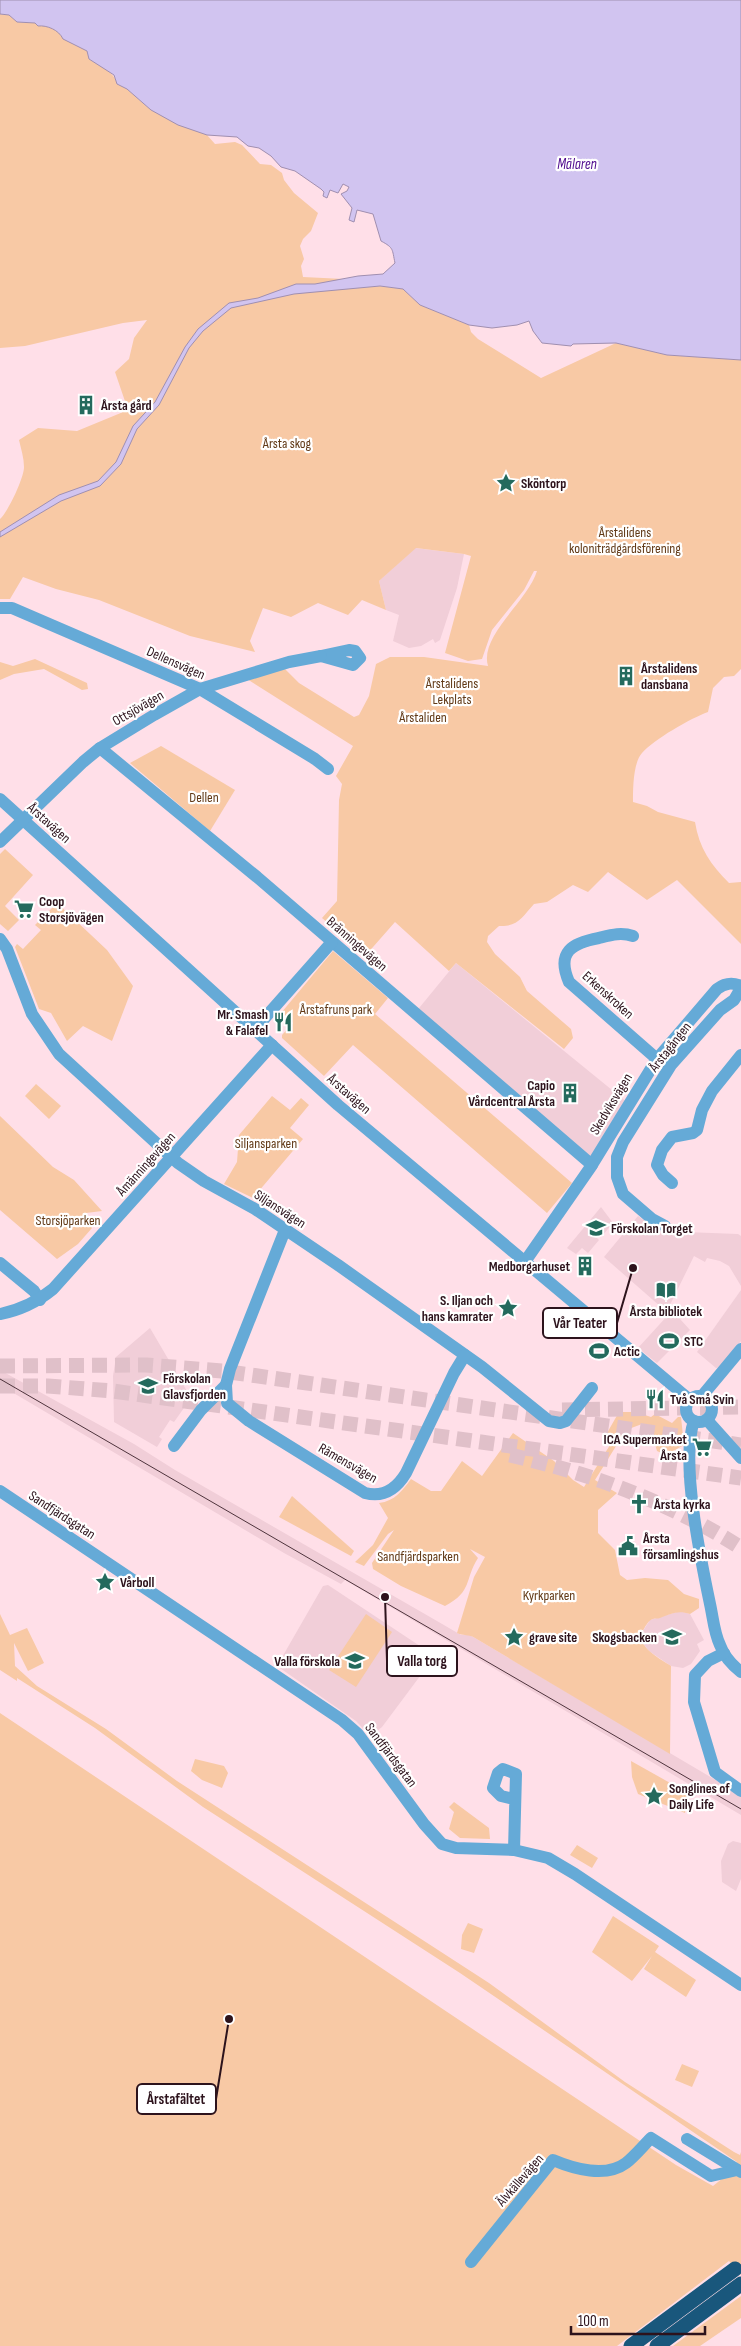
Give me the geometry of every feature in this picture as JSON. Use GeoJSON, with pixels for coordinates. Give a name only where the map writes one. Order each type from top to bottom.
{"type":"FeatureCollection","features":[{"type":"Feature","properties":{"kind":"highway"},"geometry":{"type":"LineString","coordinates":[[632,2346],[735,2269]]}},
{"type":"Feature","properties":{"kind":"highway"},"geometry":{"type":"LineString","coordinates":[[657,2346],[741,2284]]}},
{"type":"Feature","properties":{"kind":"street","name":"Dellensvägen"},"geometry":{"type":"LineString","coordinates":[[0,608],[12,608],[200,690],[315,759],[328,769]]}},
{"type":"Feature","properties":{"kind":"street","name":"Ottsjövägen"},"geometry":{"type":"LineString","coordinates":[[0,842],[100,748],[154,715],[200,690],[289,662],[321,656]]}},
{"type":"Feature","properties":{"kind":"street","name":"Bränningevägen"},"geometry":{"type":"LineString","coordinates":[[100,748],[332,942],[592,1165]]}},
{"type":"Feature","properties":{"kind":"street","name":"Årstavägen"},"geometry":{"type":"LineString","coordinates":[[0,799],[338,1105],[524,1263],[701,1400]]}},
{"type":"Feature","properties":{"kind":"street","name":"Erkenskroken"},"geometry":{"type":"LineString","coordinates":[[633,936],[622,933],[586,940],[573,945],[566,954],[565,972],[569,982],[657,1059]]}},
{"type":"Feature","properties":{"kind":"street","name":"Siljansvägen"},"geometry":{"type":"LineString","coordinates":[[0,938],[7,949],[32,1014],[59,1054],[172,1157],[204,1181],[255,1209],[338,1265],[465,1355],[549,1421],[560,1424],[566,1421],[592,1388]]}},
{"type":"Feature","properties":{"kind":"street"},"geometry":{"type":"LineString","coordinates":[[255,1029],[332,942]]}},
{"type":"Feature","properties":{"kind":"street","name":"Skedviksvägen"},"geometry":{"type":"LineString","coordinates":[[524,1263],[592,1165],[657,1059],[717,989],[734,983],[741,987]]}},
{"type":"Feature","properties":{"kind":"street","name":"Årstagången"},"geometry":{"type":"LineString","coordinates":[[665,1226],[652,1219],[623,1194],[617,1177],[617,1157],[623,1142],[671,1065],[720,1010],[734,1000],[741,987]]}},
{"type":"Feature","properties":{"kind":"street","name":"Åmänningevägen"},"geometry":{"type":"LineString","coordinates":[[0,1314],[22,1308],[40,1300],[65,1277],[272,1045]]}},
{"type":"Feature","properties":{"kind":"street"},"geometry":{"type":"LineString","coordinates":[[672,1183],[662,1175],[657,1165],[662,1150],[672,1137],[693,1133],[697,1130],[702,1110],[712,1090],[741,1055]]}},
{"type":"Feature","properties":{"kind":"street"},"geometry":{"type":"LineString","coordinates":[[174,1446],[200,1410],[226,1386],[232,1364],[285,1230]]}},
{"type":"Feature","properties":{"kind":"street"},"geometry":{"type":"LineString","coordinates":[[0,1263],[34,1291],[40,1300]]}},
{"type":"Feature","properties":{"kind":"street"},"geometry":{"type":"LineString","coordinates":[[701,1400],[741,1349]]}},
{"type":"Feature","properties":{"kind":"street","name":"Rämensvägen"},"geometry":{"type":"LineString","coordinates":[[226,1386],[227,1403],[249,1420],[365,1493],[379,1495],[396,1487],[406,1473],[454,1373],[465,1355]]}},
{"type":"Feature","properties":{"kind":"street"},"geometry":{"type":"LineString","coordinates":[[701,1400],[712,1412],[707,1420],[703,1422],[694,1421],[686,1412],[741,1361]]}},
{"type":"Feature","properties":{"kind":"street"},"geometry":{"type":"LineString","coordinates":[[707,1420],[741,1458]]}},
{"type":"Feature","properties":{"kind":"street"},"geometry":{"type":"LineString","coordinates":[[694,1421],[689,1450],[692,1495],[708,1594],[718,1641],[724,1653],[741,1672]]}},
{"type":"Feature","properties":{"kind":"street","name":"Sandfjärdsgatan"},"geometry":{"type":"LineString","coordinates":[[0,1491],[342,1720],[358,1734],[424,1824],[442,1844],[456,1848],[514,1850],[548,1858],[741,1985]]}},
{"type":"Feature","properties":{"kind":"street"},"geometry":{"type":"LineString","coordinates":[[724,1653],[708,1661],[695,1676],[694,1702],[715,1772],[741,1791]]}},
{"type":"Feature","properties":{"kind":"street"},"geometry":{"type":"LineString","coordinates":[[514,1799],[514,1850]]}},
{"type":"Feature","properties":{"kind":"street","name":"Älvkällevägen"},"geometry":{"type":"LineString","coordinates":[[471,2262],[553,2160],[579,2168],[615,2169],[625,2164],[651,2138],[712,2176],[739,2171]]}},
{"type":"Feature","properties":{"kind":"street","name":"Älvkällevägen"},"geometry":{"type":"LineString","coordinates":[[687,2139],[739,2171]]}},
{"type":"Feature","properties":{"kind":"shaded area"},"geometry":{"type":"Polygon","coordinates":[[[415,548],[464,554],[457,588],[440,640],[435,643],[433,639],[421,646],[409,648],[393,641],[399,615],[386,610],[379,581],[415,548]]]}},
{"type":"Feature","properties":{"kind":"shaded area"},"geometry":{"type":"Polygon","coordinates":[[[456,963],[628,1103],[592,1164],[415,1013],[456,963]]]}},
{"type":"Feature","properties":{"kind":"shaded area","name":"Förskolan Torget"},"geometry":{"type":"Polygon","coordinates":[[[601,1207],[613,1223],[602,1236],[599,1233],[596,1237],[599,1240],[588,1253],[582,1248],[576,1254],[567,1248],[601,1207]]]}},
{"type":"Feature","properties":{"kind":"shaded area"},"geometry":{"type":"Polygon","coordinates":[[[638,1216],[659,1231],[738,1234],[741,1236],[741,1286],[729,1266],[720,1261],[707,1258],[705,1262],[694,1256],[669,1307],[690,1330],[657,1363],[638,1348],[669,1314],[604,1257],[638,1216]]]}},
{"type":"Feature","properties":{"kind":"shaded area"},"geometry":{"type":"Polygon","coordinates":[[[741,1290],[741,1341],[721,1367],[716,1368],[697,1352],[741,1290]]]}},
{"type":"Feature","properties":{"kind":"shaded area","name":"Förskolan Glavsfjorden"},"geometry":{"type":"Polygon","coordinates":[[[150,1328],[191,1398],[174,1422],[170,1420],[159,1437],[162,1439],[157,1447],[114,1422],[113,1376],[116,1357],[150,1328]]]}},
{"type":"Feature","properties":{"kind":"shaded area"},"geometry":{"type":"Polygon","coordinates":[[[0,1370],[134,1444],[175,1470],[461,1635],[467,1634],[475,1638],[741,1795],[741,1815],[345,1580],[341,1584],[284,1553],[0,1385],[0,1370]]]}},
{"type":"Feature","properties":{"kind":"shaded area","name":"Valla förskola"},"geometry":{"type":"Polygon","coordinates":[[[328,1585],[435,1656],[382,1727],[370,1736],[356,1721],[277,1666],[323,1586],[328,1585]]]}},
{"type":"Feature","properties":{"kind":"shaded area","name":"Skogsbacken"},"geometry":{"type":"Polygon","coordinates":[[[680,1611],[690,1614],[704,1640],[697,1644],[700,1651],[691,1664],[683,1668],[671,1666],[649,1651],[642,1642],[641,1634],[650,1620],[680,1611]]]}},
{"type":"Feature","properties":{"kind":"shaded area"},"geometry":{"type":"Polygon","coordinates":[[[733,1841],[741,1843],[741,1879],[736,1891],[722,1882],[721,1861],[728,1844],[733,1841]]]}},
{"type":"Feature","properties":{"kind":"green space","name":"Årsta skog"},"geometry":{"type":"Polygon","coordinates":[[[0,14],[9,15],[17,22],[35,23],[38,26],[49,27],[64,39],[87,51],[89,59],[109,72],[118,84],[127,89],[151,110],[207,135],[215,144],[235,142],[242,145],[260,164],[271,165],[282,173],[284,180],[294,193],[318,213],[311,231],[303,239],[300,246],[304,259],[301,266],[303,277],[344,279],[345,289],[380,286],[403,289],[420,305],[469,325],[471,332],[478,339],[541,378],[616,343],[667,355],[741,360],[741,669],[734,676],[724,677],[713,688],[708,712],[673,730],[642,753],[635,769],[633,802],[658,812],[695,822],[699,840],[717,870],[729,883],[741,882],[741,944],[677,880],[647,900],[608,872],[588,892],[573,885],[547,902],[534,904],[515,923],[499,926],[488,936],[487,942],[495,954],[520,977],[527,991],[571,1029],[573,1038],[564,1049],[456,963],[449,971],[395,922],[366,955],[322,918],[337,901],[339,800],[342,784],[336,776],[353,746],[247,679],[285,669],[299,683],[354,717],[359,715],[369,696],[376,664],[390,657],[424,657],[488,666],[487,655],[497,631],[532,582],[537,571],[534,571],[524,590],[492,630],[482,659],[468,661],[445,653],[471,556],[464,554],[416,548],[379,581],[386,610],[362,600],[348,615],[318,603],[291,617],[263,608],[250,641],[255,652],[190,636],[99,600],[56,589],[23,577],[10,599],[0,599],[0,519],[19,486],[23,472],[24,460],[19,440],[38,428],[77,431],[128,410],[115,372],[129,359],[134,338],[147,320],[123,323],[25,346],[0,348],[0,14]]]}},
{"type":"Feature","properties":{"kind":"green space"},"geometry":{"type":"Polygon","coordinates":[[[35,659],[87,683],[88,689],[82,690],[44,669],[14,674],[0,680],[0,662],[13,666],[35,659]]]}},
{"type":"Feature","properties":{"kind":"green space","name":"Dellen"},"geometry":{"type":"Polygon","coordinates":[[[161,746],[235,790],[210,831],[130,763],[161,746]]]}},
{"type":"Feature","properties":{"kind":"green space"},"geometry":{"type":"Polygon","coordinates":[[[5,849],[33,875],[5,906],[19,920],[8,931],[0,924],[0,854],[5,849]]]}},
{"type":"Feature","properties":{"kind":"green space"},"geometry":{"type":"Polygon","coordinates":[[[57,903],[107,950],[133,986],[112,1041],[83,1026],[67,1041],[51,1013],[39,1009],[15,947],[17,944],[23,949],[41,930],[35,925],[57,903]]]}},
{"type":"Feature","properties":{"kind":"green space","name":"Årstafruns park"},"geometry":{"type":"Polygon","coordinates":[[[333,951],[388,998],[375,1014],[572,1183],[547,1213],[353,1045],[324,1076],[282,1038],[282,1035],[293,1023],[281,1013],[333,951]]]}},
{"type":"Feature","properties":{"kind":"green space"},"geometry":{"type":"Polygon","coordinates":[[[36,1084],[61,1106],[49,1119],[25,1096],[36,1084]]]}},
{"type":"Feature","properties":{"kind":"green space","name":"Siljansparken"},"geometry":{"type":"Polygon","coordinates":[[[272,1096],[290,1110],[301,1098],[309,1105],[290,1128],[303,1139],[253,1198],[224,1184],[237,1162],[239,1135],[272,1096]]]}},
{"type":"Feature","properties":{"kind":"green space","name":"Storsjöparken"},"geometry":{"type":"Polygon","coordinates":[[[0,1116],[53,1167],[74,1180],[102,1211],[86,1213],[92,1228],[78,1244],[57,1259],[0,1210],[0,1116]]]}},
{"type":"Feature","properties":{"kind":"green space","name":"Kyrkparken"},"geometry":{"type":"Polygon","coordinates":[[[619,1412],[636,1412],[651,1417],[655,1414],[672,1423],[678,1417],[681,1417],[684,1445],[666,1455],[657,1451],[651,1430],[642,1424],[626,1430],[595,1480],[617,1493],[598,1510],[598,1533],[615,1550],[620,1575],[627,1580],[645,1578],[668,1580],[684,1594],[699,1599],[699,1608],[690,1614],[678,1612],[649,1621],[642,1634],[642,1640],[649,1650],[671,1666],[670,1754],[475,1638],[457,1633],[474,1577],[485,1557],[470,1549],[478,1558],[467,1585],[454,1601],[445,1606],[401,1586],[373,1569],[372,1563],[394,1530],[388,1534],[364,1566],[355,1562],[373,1545],[388,1518],[379,1503],[394,1498],[411,1479],[431,1491],[441,1491],[462,1461],[482,1476],[513,1433],[554,1461],[573,1480],[584,1487],[610,1445],[603,1440],[619,1412]]]}},
{"type":"Feature","properties":{"kind":"green space"},"geometry":{"type":"Polygon","coordinates":[[[292,1496],[354,1551],[351,1556],[279,1517],[292,1496]]]}},
{"type":"Feature","properties":{"kind":"green space"},"geometry":{"type":"Polygon","coordinates":[[[0,1614],[10,1635],[27,1628],[44,1663],[28,1671],[14,1643],[15,1666],[37,1686],[106,1729],[177,1781],[489,1983],[625,2082],[734,2152],[740,2155],[741,2152],[741,2275],[729,2261],[617,2346],[0,2346],[0,1713],[676,2165],[713,2186],[733,2170],[737,2162],[460,1973],[203,1807],[95,1728],[17,1678],[17,1681],[0,1670],[0,1614]]]}},
{"type":"Feature","properties":{"kind":"green space"},"geometry":{"type":"Polygon","coordinates":[[[366,1614],[392,1632],[356,1687],[329,1670],[366,1614]]]}},
{"type":"Feature","properties":{"kind":"green space"},"geometry":{"type":"Polygon","coordinates":[[[195,1759],[224,1766],[228,1773],[222,1788],[202,1780],[191,1771],[195,1759]]]}},
{"type":"Feature","properties":{"kind":"green space"},"geometry":{"type":"Polygon","coordinates":[[[631,1761],[688,1793],[685,1813],[638,1794],[632,1777],[631,1761]]]}},
{"type":"Feature","properties":{"kind":"green space"},"geometry":{"type":"Polygon","coordinates":[[[454,1802],[489,1828],[490,1839],[460,1838],[449,1829],[454,1812],[449,1807],[454,1802]]]}},
{"type":"Feature","properties":{"kind":"green space"},"geometry":{"type":"Polygon","coordinates":[[[577,1845],[598,1858],[592,1868],[570,1855],[577,1845]]]}},
{"type":"Feature","properties":{"kind":"green space"},"geometry":{"type":"Polygon","coordinates":[[[613,1916],[659,1946],[655,1952],[696,1980],[686,1997],[644,1969],[652,1956],[632,1981],[592,1952],[613,1916]]]}},
{"type":"Feature","properties":{"kind":"green space"},"geometry":{"type":"Polygon","coordinates":[[[468,1923],[483,1929],[474,1953],[461,1949],[462,1935],[468,1923]]]}},
{"type":"Feature","properties":{"kind":"green space"},"geometry":{"type":"Polygon","coordinates":[[[682,2064],[699,2071],[692,2087],[675,2080],[682,2064]]]}},
{"type":"Feature","properties":{"kind":"green space"},"geometry":{"type":"Polygon","coordinates":[[[741,2296],[741,2318],[700,2346],[673,2346],[741,2296]]]}},
{"type":"Feature","properties":{"kind":"water","name":"Mälaren"},"geometry":{"type":"Polygon","coordinates":[[[0,0],[741,0],[741,360],[667,355],[616,343],[573,344],[571,346],[542,343],[533,331],[529,321],[517,325],[492,328],[469,325],[420,305],[403,289],[380,286],[294,294],[231,308],[203,331],[189,348],[159,405],[137,429],[121,464],[100,486],[61,501],[0,537],[0,532],[59,495],[98,481],[116,462],[133,426],[155,402],[185,347],[198,329],[229,303],[258,298],[296,284],[315,284],[358,276],[383,274],[395,263],[392,249],[381,241],[373,214],[357,210],[354,222],[349,220],[352,208],[341,194],[347,191],[349,187],[343,184],[338,193],[330,190],[327,198],[323,196],[324,192],[321,189],[295,171],[281,167],[271,156],[259,148],[248,146],[237,137],[207,135],[178,125],[151,110],[127,89],[117,84],[114,75],[89,59],[87,51],[63,39],[56,31],[49,27],[38,26],[35,23],[17,22],[9,15],[0,14],[0,0]]]}},
{"type":"Feature","properties":{"kind":"tunnel"},"geometry":{"type":"LineString","coordinates":[[0,1366],[146,1365],[223,1371],[741,1445]]}},
{"type":"Feature","properties":{"kind":"tunnel"},"geometry":{"type":"LineString","coordinates":[[0,1386],[48,1386],[113,1391],[741,1478]]}},
{"type":"Feature","properties":{"kind":"tunnel"},"geometry":{"type":"LineString","coordinates":[[562,1410],[741,1407]]}},
{"type":"Feature","properties":{"kind":"tunnel"},"geometry":{"type":"LineString","coordinates":[[510,1455],[571,1471],[630,1491],[686,1517],[741,1548]]}},
{"type":"Feature","properties":{"kind":"tram line"},"geometry":{"type":"LineString","coordinates":[[0,1379],[741,1809]]}},
{"type":"Feature","properties":{"kind":"place","name":"Årsta gård"},"geometry":{"type":"Point","coordinates":[86,405]}},
{"type":"Feature","properties":{"kind":"place","name":"Sköntorp"},"geometry":{"type":"Point","coordinates":[506,483]}},
{"type":"Feature","properties":{"kind":"place","name":"Årstalidens dansbana"},"geometry":{"type":"Point","coordinates":[626,676]}},
{"type":"Feature","properties":{"kind":"place","name":"Coop Storsjövägen"},"geometry":{"type":"Point","coordinates":[24,909]}},
{"type":"Feature","properties":{"kind":"place","name":"Mr. Smash & Falafel"},"geometry":{"type":"Point","coordinates":[283,1022]}},
{"type":"Feature","properties":{"kind":"place","name":"Capio Vårdcentral Årsta"},"geometry":{"type":"Point","coordinates":[570,1093]}},
{"type":"Feature","properties":{"kind":"place","name":"Förskolan Torget"},"geometry":{"type":"Point","coordinates":[596,1228]}},
{"type":"Feature","properties":{"kind":"place","name":"Medborgarhuset"},"geometry":{"type":"Point","coordinates":[585,1266]}},
{"type":"Feature","properties":{"kind":"place","name":"Vår Teater"},"geometry":{"type":"Point","coordinates":[633,1268]}},
{"type":"Feature","properties":{"kind":"place","name":"Årsta bibliotek"},"geometry":{"type":"Point","coordinates":[666,1290]}},
{"type":"Feature","properties":{"kind":"place","name":"S. Iljan och hans kamrater"},"geometry":{"type":"Point","coordinates":[508,1308]}},
{"type":"Feature","properties":{"kind":"place","name":"STC"},"geometry":{"type":"Point","coordinates":[669,1341]}},
{"type":"Feature","properties":{"kind":"place","name":"Actic"},"geometry":{"type":"Point","coordinates":[599,1351]}},
{"type":"Feature","properties":{"kind":"place","name":"Förskolan Glavsfjorden"},"geometry":{"type":"Point","coordinates":[148,1386]}},
{"type":"Feature","properties":{"kind":"place","name":"Två Små Svin"},"geometry":{"type":"Point","coordinates":[655,1399]}},
{"type":"Feature","properties":{"kind":"place","name":"ICA Supermarket Årsta"},"geometry":{"type":"Point","coordinates":[702,1447]}},
{"type":"Feature","properties":{"kind":"place","name":"Årsta kyrka"},"geometry":{"type":"Point","coordinates":[639,1504]}},
{"type":"Feature","properties":{"kind":"place","name":"Årsta församlingshus"},"geometry":{"type":"Point","coordinates":[628,1546]}},
{"type":"Feature","properties":{"kind":"place","name":"Vårboll"},"geometry":{"type":"Point","coordinates":[105,1582]}},
{"type":"Feature","properties":{"kind":"place","name":"Valla torg"},"geometry":{"type":"Point","coordinates":[385,1597]}},
{"type":"Feature","properties":{"kind":"place","name":"grave site"},"geometry":{"type":"Point","coordinates":[514,1637]}},
{"type":"Feature","properties":{"kind":"place","name":"Skogsbacken"},"geometry":{"type":"Point","coordinates":[672,1637]}},
{"type":"Feature","properties":{"kind":"place","name":"Valla förskola"},"geometry":{"type":"Point","coordinates":[355,1661]}},
{"type":"Feature","properties":{"kind":"place","name":"Songlines of Daily Life"},"geometry":{"type":"Point","coordinates":[654,1796]}},
{"type":"Feature","properties":{"kind":"place","name":"Årstafältet"},"geometry":{"type":"Point","coordinates":[229,2019]}},
{"type":"Feature","properties":{"kind":"park label","name":"Årstalidens koloniträdgårdsförening"},"geometry":{"type":"Point","coordinates":[625,540]}},
{"type":"Feature","properties":{"kind":"park label","name":"Årstalidens Lekplats"},"geometry":{"type":"Point","coordinates":[452,692]}},
{"type":"Feature","properties":{"kind":"park label","name":"Årstaliden"},"geometry":{"type":"Point","coordinates":[423,717]}},
{"type":"Feature","properties":{"kind":"park label","name":"Sandfjärdsparken"},"geometry":{"type":"Point","coordinates":[418,1556]}}]}
